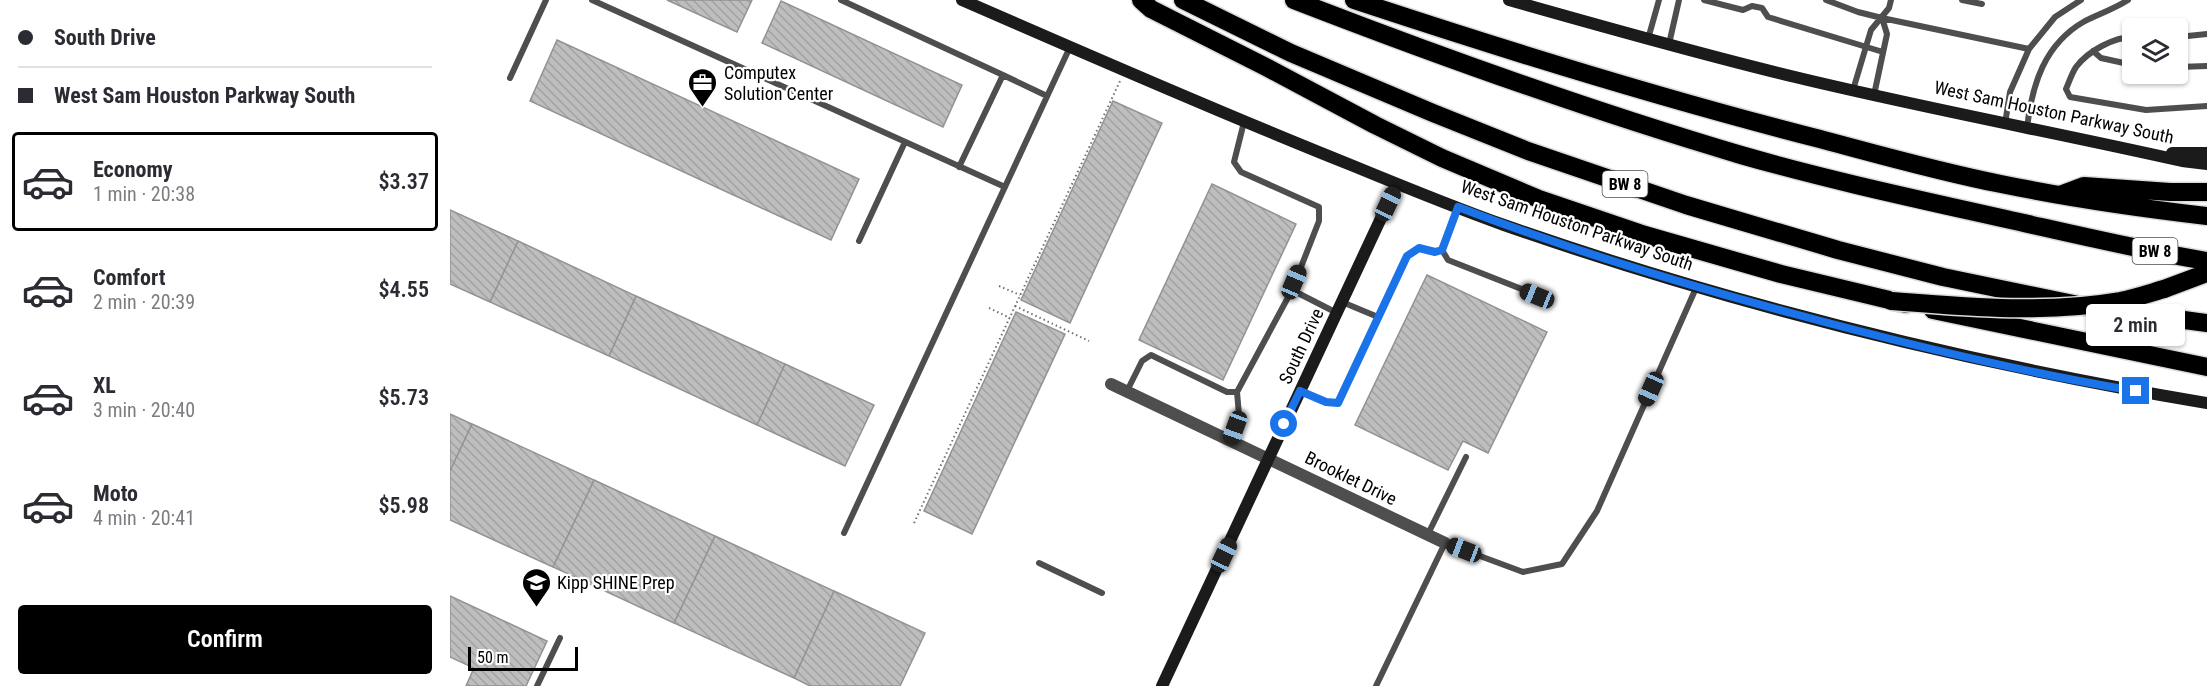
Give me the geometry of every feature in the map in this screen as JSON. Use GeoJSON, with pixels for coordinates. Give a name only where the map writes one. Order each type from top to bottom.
{"type":"FeatureCollection","features":[{"type":"Feature","properties":{"kind":"highway"},"geometry":{"type":"LineString","coordinates":[[1141,0],[1151,9],[1375,125],[1442,158],[1539,199],[1690,248],[1781,274],[1891,301],[2207,367]]}},
{"type":"Feature","properties":{"kind":"highway","name":"BW 8"},"geometry":{"type":"LineString","coordinates":[[1183,0],[1291,53],[1433,113],[1528,151],[1664,197],[1827,247],[1954,280],[2088,307],[2207,322]]}},
{"type":"Feature","properties":{"kind":"highway","name":"BW 8"},"geometry":{"type":"LineString","coordinates":[[1294,0],[1451,60],[1615,117],[1743,155],[1898,195],[2103,241],[2207,261]]}},
{"type":"Feature","properties":{"kind":"highway"},"geometry":{"type":"LineString","coordinates":[[1354,0],[1526,56],[1750,121],[1948,172],[2059,195],[2207,216]]}},
{"type":"Feature","properties":{"kind":"highway"},"geometry":{"type":"LineString","coordinates":[[2059,195],[2084,186],[2170,192],[2207,192]]}},
{"type":"Feature","properties":{"kind":"highway"},"geometry":{"type":"LineString","coordinates":[[1891,301],[1989,309],[2074,307],[2121,300],[2164,289],[2207,273]]}},
{"type":"Feature","properties":{"kind":"main road","name":"West Sam Houston Parkway South"},"geometry":{"type":"LineString","coordinates":[[962,0],[1244,122],[1397,184],[1503,225],[1696,288],[1881,337],[2089,383],[2207,403]]}},
{"type":"Feature","properties":{"kind":"main road","name":"West Sam Houston Parkway South"},"geometry":{"type":"LineString","coordinates":[[1509,0],[1668,45],[1874,95],[2027,129],[2207,164]]}},
{"type":"Feature","properties":{"kind":"main road"},"geometry":{"type":"LineString","coordinates":[[2147,153],[2207,153]]}},
{"type":"Feature","properties":{"kind":"main road","name":"South Drive"},"geometry":{"type":"LineString","coordinates":[[1162,686],[1397,184]]}},
{"type":"Feature","properties":{"kind":"street","name":"Brooklet Drive"},"geometry":{"type":"LineString","coordinates":[[1111,384],[1445,543]]}},
{"type":"Feature","properties":{"kind":"lane"},"geometry":{"type":"LineString","coordinates":[[510,78],[546,0]]}},
{"type":"Feature","properties":{"kind":"lane"},"geometry":{"type":"LineString","coordinates":[[592,0],[1005,187]]}},
{"type":"Feature","properties":{"kind":"lane"},"geometry":{"type":"LineString","coordinates":[[841,0],[1047,96]]}},
{"type":"Feature","properties":{"kind":"lane"},"geometry":{"type":"LineString","coordinates":[[1648,39],[1659,0]]}},
{"type":"Feature","properties":{"kind":"lane"},"geometry":{"type":"LineString","coordinates":[[1668,45],[1679,0]]}},
{"type":"Feature","properties":{"kind":"lane"},"geometry":{"type":"LineString","coordinates":[[1704,0],[1743,10],[1752,6],[1762,8],[1768,17],[1883,52]]}},
{"type":"Feature","properties":{"kind":"lane"},"geometry":{"type":"LineString","coordinates":[[1826,0],[1882,18],[2029,49]]}},
{"type":"Feature","properties":{"kind":"lane"},"geometry":{"type":"LineString","coordinates":[[1854,90],[1871,30],[1889,8],[1891,0]]}},
{"type":"Feature","properties":{"kind":"lane"},"geometry":{"type":"LineString","coordinates":[[1962,0],[1983,4]]}},
{"type":"Feature","properties":{"kind":"lane"},"geometry":{"type":"LineString","coordinates":[[2005,124],[2010,92],[2029,49],[2055,17],[2081,0]]}},
{"type":"Feature","properties":{"kind":"lane"},"geometry":{"type":"LineString","coordinates":[[2027,129],[2031,96],[2039,73],[2051,52],[2067,33],[2128,0]]}},
{"type":"Feature","properties":{"kind":"lane"},"geometry":{"type":"LineString","coordinates":[[1874,95],[1887,34],[1882,18]]}},
{"type":"Feature","properties":{"kind":"lane"},"geometry":{"type":"LineString","coordinates":[[2188,36],[2207,34]]}},
{"type":"Feature","properties":{"kind":"lane"},"geometry":{"type":"LineString","coordinates":[[2122,38],[2093,51],[2075,68],[2066,89],[2070,97],[2146,110],[2207,106]]}},
{"type":"Feature","properties":{"kind":"lane"},"geometry":{"type":"LineString","coordinates":[[844,533],[1070,47]]}},
{"type":"Feature","properties":{"kind":"lane"},"geometry":{"type":"LineString","coordinates":[[2093,51],[2102,58],[2122,63]]}},
{"type":"Feature","properties":{"kind":"lane"},"geometry":{"type":"LineString","coordinates":[[2188,67],[2207,66]]}},
{"type":"Feature","properties":{"kind":"lane"},"geometry":{"type":"LineString","coordinates":[[959,167],[1004,75]]}},
{"type":"Feature","properties":{"kind":"lane"},"geometry":{"type":"LineString","coordinates":[[1230,440],[1239,415],[1237,392],[1292,290],[1319,221],[1320,207],[1241,172],[1234,162],[1244,122]]}},
{"type":"Feature","properties":{"kind":"lane"},"geometry":{"type":"LineString","coordinates":[[859,241],[905,142]]}},
{"type":"Feature","properties":{"kind":"lane"},"geometry":{"type":"LineString","coordinates":[[1442,250],[1458,207]]}},
{"type":"Feature","properties":{"kind":"lane"},"geometry":{"type":"LineString","coordinates":[[1300,391],[1326,402],[1338,403],[1407,256],[1419,248],[1435,252],[1442,250]]}},
{"type":"Feature","properties":{"kind":"lane"},"geometry":{"type":"LineString","coordinates":[[1442,250],[1448,260],[1537,296]]}},
{"type":"Feature","properties":{"kind":"lane"},"geometry":{"type":"LineString","coordinates":[[1376,686],[1445,543],[1523,572],[1562,564],[1597,511],[1696,288]]}},
{"type":"Feature","properties":{"kind":"lane"},"geometry":{"type":"LineString","coordinates":[[1292,290],[1339,307],[1378,317]]}},
{"type":"Feature","properties":{"kind":"lane"},"geometry":{"type":"LineString","coordinates":[[1127,391],[1143,361],[1151,355],[1227,392],[1237,392]]}},
{"type":"Feature","properties":{"kind":"lane"},"geometry":{"type":"LineString","coordinates":[[1428,534],[1466,457]]}},
{"type":"Feature","properties":{"kind":"lane"},"geometry":{"type":"LineString","coordinates":[[1039,562],[1102,593]]}},
{"type":"Feature","properties":{"kind":"lane"},"geometry":{"type":"LineString","coordinates":[[537,686],[560,638]]}},
{"type":"Feature","properties":{"kind":"path"},"geometry":{"type":"LineString","coordinates":[[914,523],[1125,70]]}},
{"type":"Feature","properties":{"kind":"path"},"geometry":{"type":"LineString","coordinates":[[999,286],[1020,295]]}},
{"type":"Feature","properties":{"kind":"path"},"geometry":{"type":"LineString","coordinates":[[1015,306],[1089,341]]}},
{"type":"Feature","properties":{"kind":"path"},"geometry":{"type":"LineString","coordinates":[[989,308],[1010,318]]}},
{"type":"Feature","properties":{"kind":"building"},"geometry":{"type":"Polygon","coordinates":[[[667,0],[752,0],[737,32],[667,0]]]}},
{"type":"Feature","properties":{"kind":"building"},"geometry":{"type":"Polygon","coordinates":[[[781,1],[962,85],[943,127],[762,43],[781,1]]]}},
{"type":"Feature","properties":{"kind":"building"},"geometry":{"type":"Polygon","coordinates":[[[557,40],[859,179],[831,240],[530,101],[557,40]]]}},
{"type":"Feature","properties":{"kind":"building"},"geometry":{"type":"Polygon","coordinates":[[[1113,101],[1162,123],[1070,323],[1021,300],[1113,101]]]}},
{"type":"Feature","properties":{"kind":"building"},"geometry":{"type":"Polygon","coordinates":[[[1212,184],[1296,224],[1223,380],[1139,340],[1212,184]]]}},
{"type":"Feature","properties":{"kind":"building"},"geometry":{"type":"Polygon","coordinates":[[[450,210],[518,241],[490,302],[450,284],[450,210]]]}},
{"type":"Feature","properties":{"kind":"building"},"geometry":{"type":"Polygon","coordinates":[[[518,241],[636,296],[609,356],[490,302],[518,241]]]}},
{"type":"Feature","properties":{"kind":"building"},"geometry":{"type":"Polygon","coordinates":[[[1427,275],[1547,332],[1488,453],[1463,441],[1448,470],[1355,425],[1427,275]]]}},
{"type":"Feature","properties":{"kind":"building"},"geometry":{"type":"Polygon","coordinates":[[[636,296],[785,364],[757,425],[609,356],[636,296]]]}},
{"type":"Feature","properties":{"kind":"building"},"geometry":{"type":"Polygon","coordinates":[[[1016,312],[1065,334],[972,534],[924,511],[1016,312]]]}},
{"type":"Feature","properties":{"kind":"building"},"geometry":{"type":"Polygon","coordinates":[[[785,364],[874,405],[845,466],[757,425],[785,364]]]}},
{"type":"Feature","properties":{"kind":"building"},"geometry":{"type":"Polygon","coordinates":[[[450,414],[472,424],[450,471],[450,414]]]}},
{"type":"Feature","properties":{"kind":"building"},"geometry":{"type":"Polygon","coordinates":[[[472,424],[594,480],[553,567],[450,520],[450,471],[472,424]]]}},
{"type":"Feature","properties":{"kind":"building"},"geometry":{"type":"Polygon","coordinates":[[[594,480],[715,536],[674,623],[553,567],[594,480]]]}},
{"type":"Feature","properties":{"kind":"building"},"geometry":{"type":"Polygon","coordinates":[[[715,536],[834,591],[794,678],[674,623],[715,536]]]}},
{"type":"Feature","properties":{"kind":"building"},"geometry":{"type":"Polygon","coordinates":[[[834,591],[925,633],[900,686],[810,686],[794,678],[834,591]]]}},
{"type":"Feature","properties":{"kind":"building"},"geometry":{"type":"Polygon","coordinates":[[[450,596],[547,641],[526,686],[466,686],[474,668],[450,657],[450,596]]]}},
{"type":"Feature","properties":{"kind":"place","name":"Computex Solution Center"},"geometry":{"type":"Point","coordinates":[703,108]}},
{"type":"Feature","properties":{"kind":"place","name":"Kipp SHINE Prep"},"geometry":{"type":"Point","coordinates":[536,608]}},
{"type":"Feature","properties":{"kind":"route"},"geometry":{"type":"LineString","coordinates":[[1284,424],[1300,391],[1326,402],[1338,403],[1407,256],[1419,248],[1435,252],[1442,250],[1458,207],[1503,225],[1696,288],[1881,337],[2089,383],[2136,391]]}}]}
